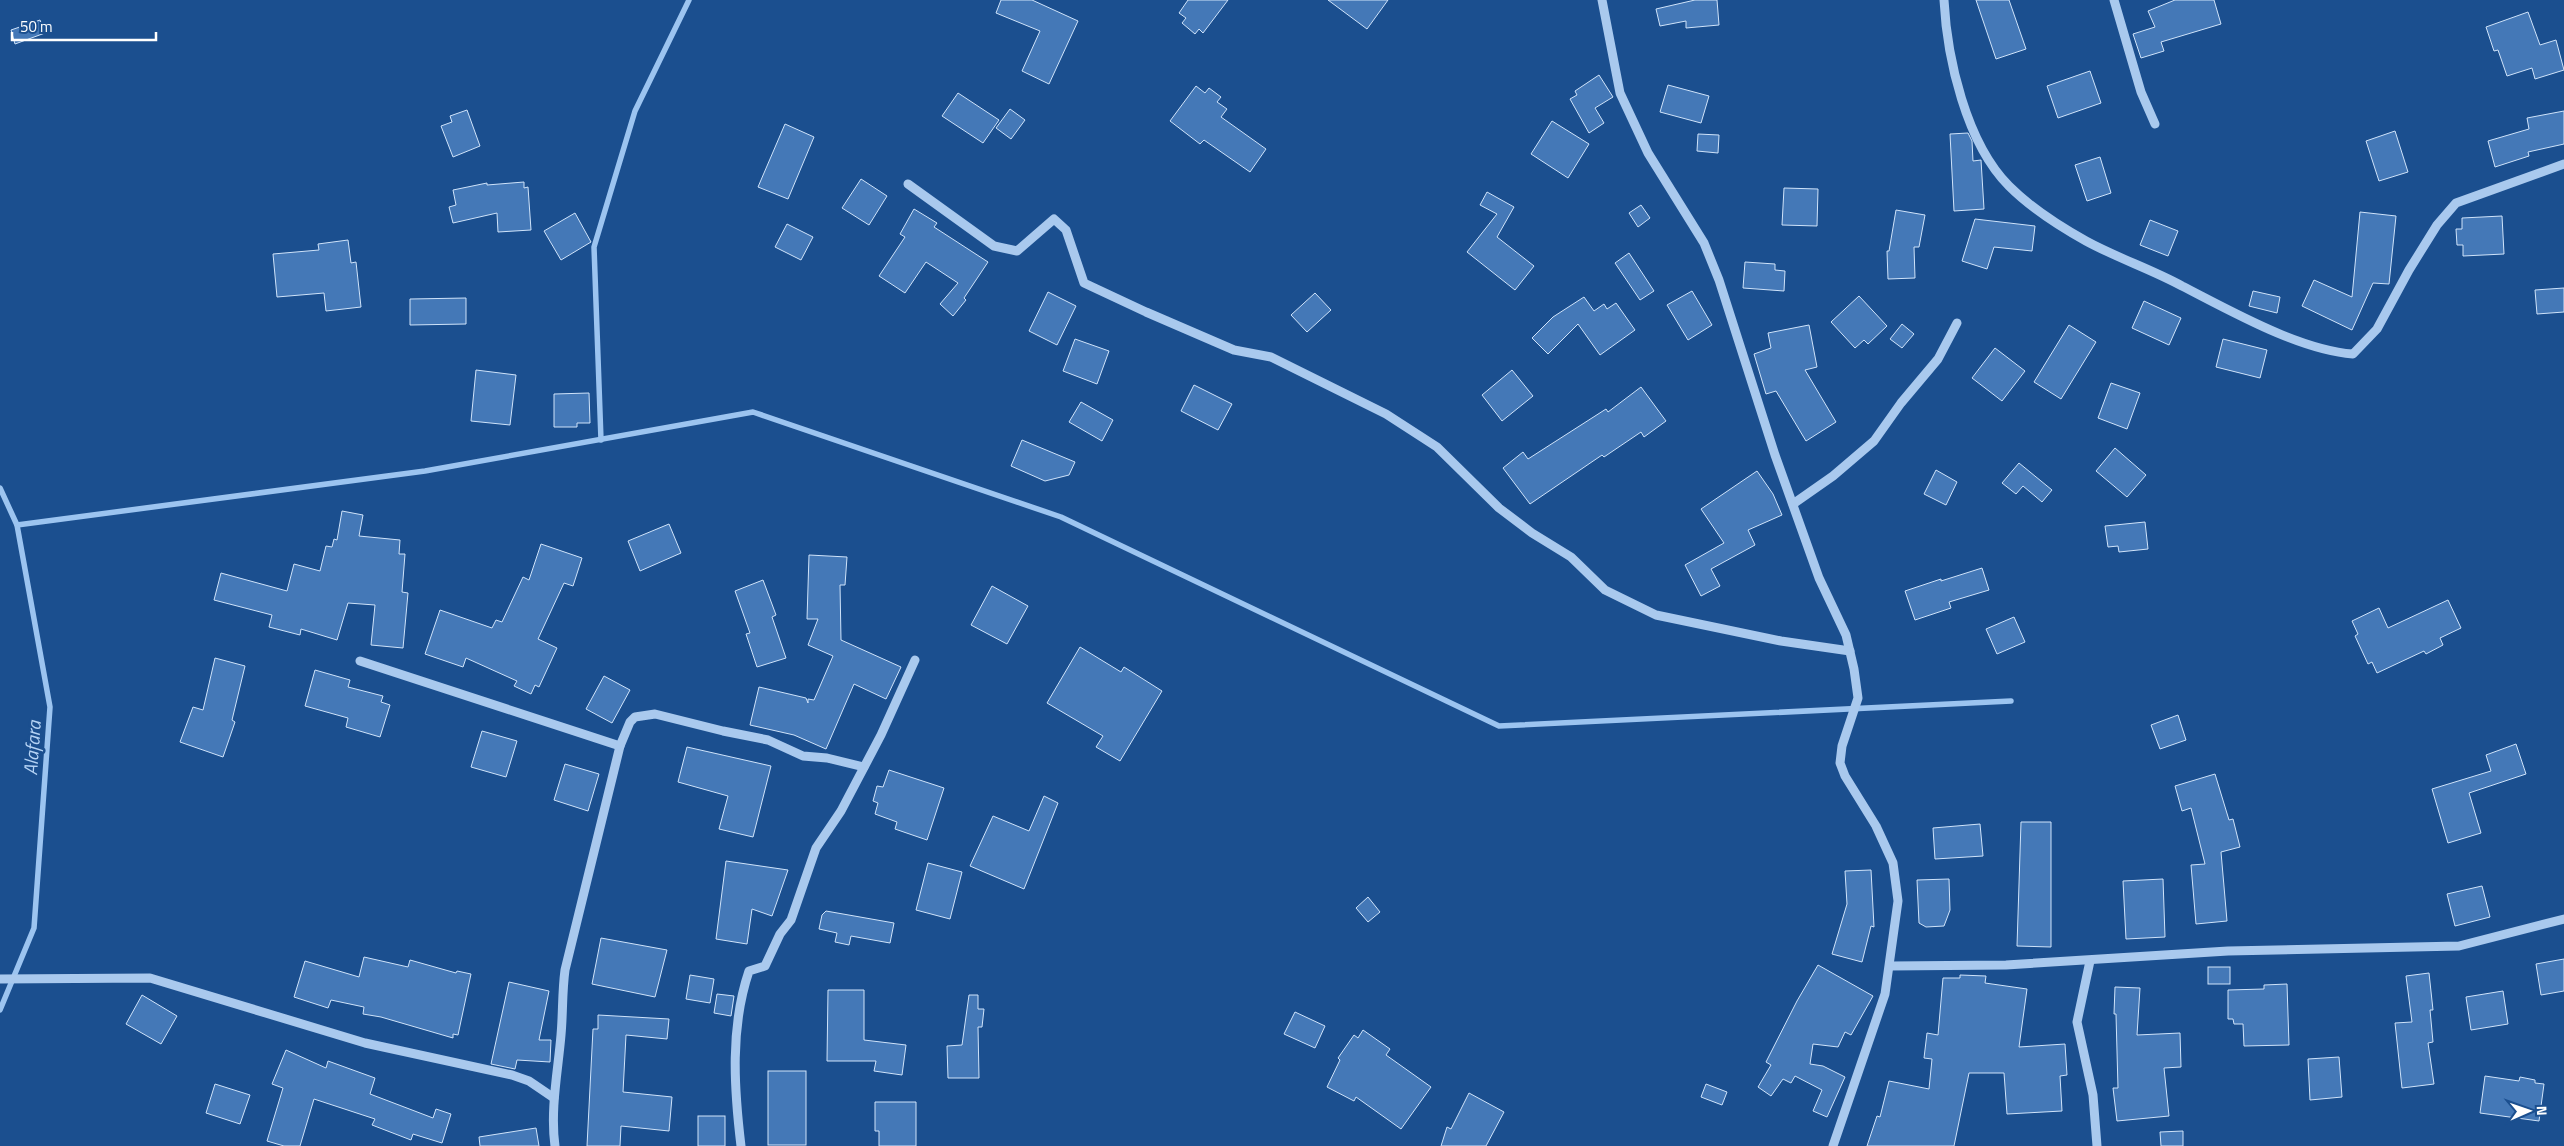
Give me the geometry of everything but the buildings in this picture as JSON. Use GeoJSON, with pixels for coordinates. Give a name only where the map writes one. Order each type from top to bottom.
{"type":"FeatureCollection","features":[{"type":"Feature","properties":{"kind":"street"},"geometry":{"type":"LineString","coordinates":[[1602,0],[1620,93],[1648,153],[1704,243],[1819,578],[1846,635],[1858,698],[1842,746],[1840,763],[1845,776],[1876,826],[1893,863],[1898,901],[1885,994],[1833,1146]]}},
{"type":"Feature","properties":{"kind":"street"},"geometry":{"type":"LineString","coordinates":[[1944,0],[1951,60],[1967,112],[1982,149],[2008,186],[2045,217],[2087,242],[2160,274],[2253,322],[2334,352],[2353,354],[2377,329],[2412,264],[2437,225],[2456,203],[2564,164]]}},
{"type":"Feature","properties":{"kind":"street"},"geometry":{"type":"LineString","coordinates":[[2114,0],[2141,92],[2155,124]]}},
{"type":"Feature","properties":{"kind":"street"},"geometry":{"type":"LineString","coordinates":[[908,184],[994,246],[1017,251],[1054,219],[1066,230],[1084,283],[1234,350],[1271,357],[1386,414],[1437,447],[1499,508],[1532,533],[1571,556],[1605,590],[1656,615],[1763,638],[1850,651]]}},
{"type":"Feature","properties":{"kind":"street"},"geometry":{"type":"LineString","coordinates":[[1793,504],[1833,476],[1874,441],[1901,403],[1938,359],[1957,323]]}},
{"type":"Feature","properties":{"kind":"street"},"geometry":{"type":"LineString","coordinates":[[741,1146],[736,1109],[735,1060],[740,996],[749,971],[765,966],[780,934],[791,920],[816,848],[841,812],[915,660]]}},
{"type":"Feature","properties":{"kind":"street"},"geometry":{"type":"LineString","coordinates":[[360,662],[620,746]]}},
{"type":"Feature","properties":{"kind":"street"},"geometry":{"type":"LineString","coordinates":[[555,1146],[554,1098],[562,1023],[561,996],[565,970],[620,746],[630,722],[635,717],[655,714],[768,740],[803,756],[827,758],[864,767]]}},
{"type":"Feature","properties":{"kind":"street"},"geometry":{"type":"LineString","coordinates":[[1890,966],[2006,966],[2228,951],[2460,946],[2564,919]]}},
{"type":"Feature","properties":{"kind":"street"},"geometry":{"type":"LineString","coordinates":[[2090,961],[2077,1022],[2093,1095],[2096,1146]]}},
{"type":"Feature","properties":{"kind":"street"},"geometry":{"type":"LineString","coordinates":[[0,979],[150,978],[365,1043],[512,1075],[529,1081],[554,1098]]}},
{"type":"Feature","properties":{"kind":"waterway"},"geometry":{"type":"LineString","coordinates":[[601,440],[594,247],[635,111],[689,0]]}},
{"type":"Feature","properties":{"kind":"waterway"},"geometry":{"type":"LineString","coordinates":[[17,525],[425,471],[753,412],[1061,517],[1499,726],[2011,701]]}},
{"type":"Feature","properties":{"kind":"waterway","name":"Alafara"},"geometry":{"type":"LineString","coordinates":[[0,488],[17,525],[50,707],[34,928],[0,1010]]}}]}
